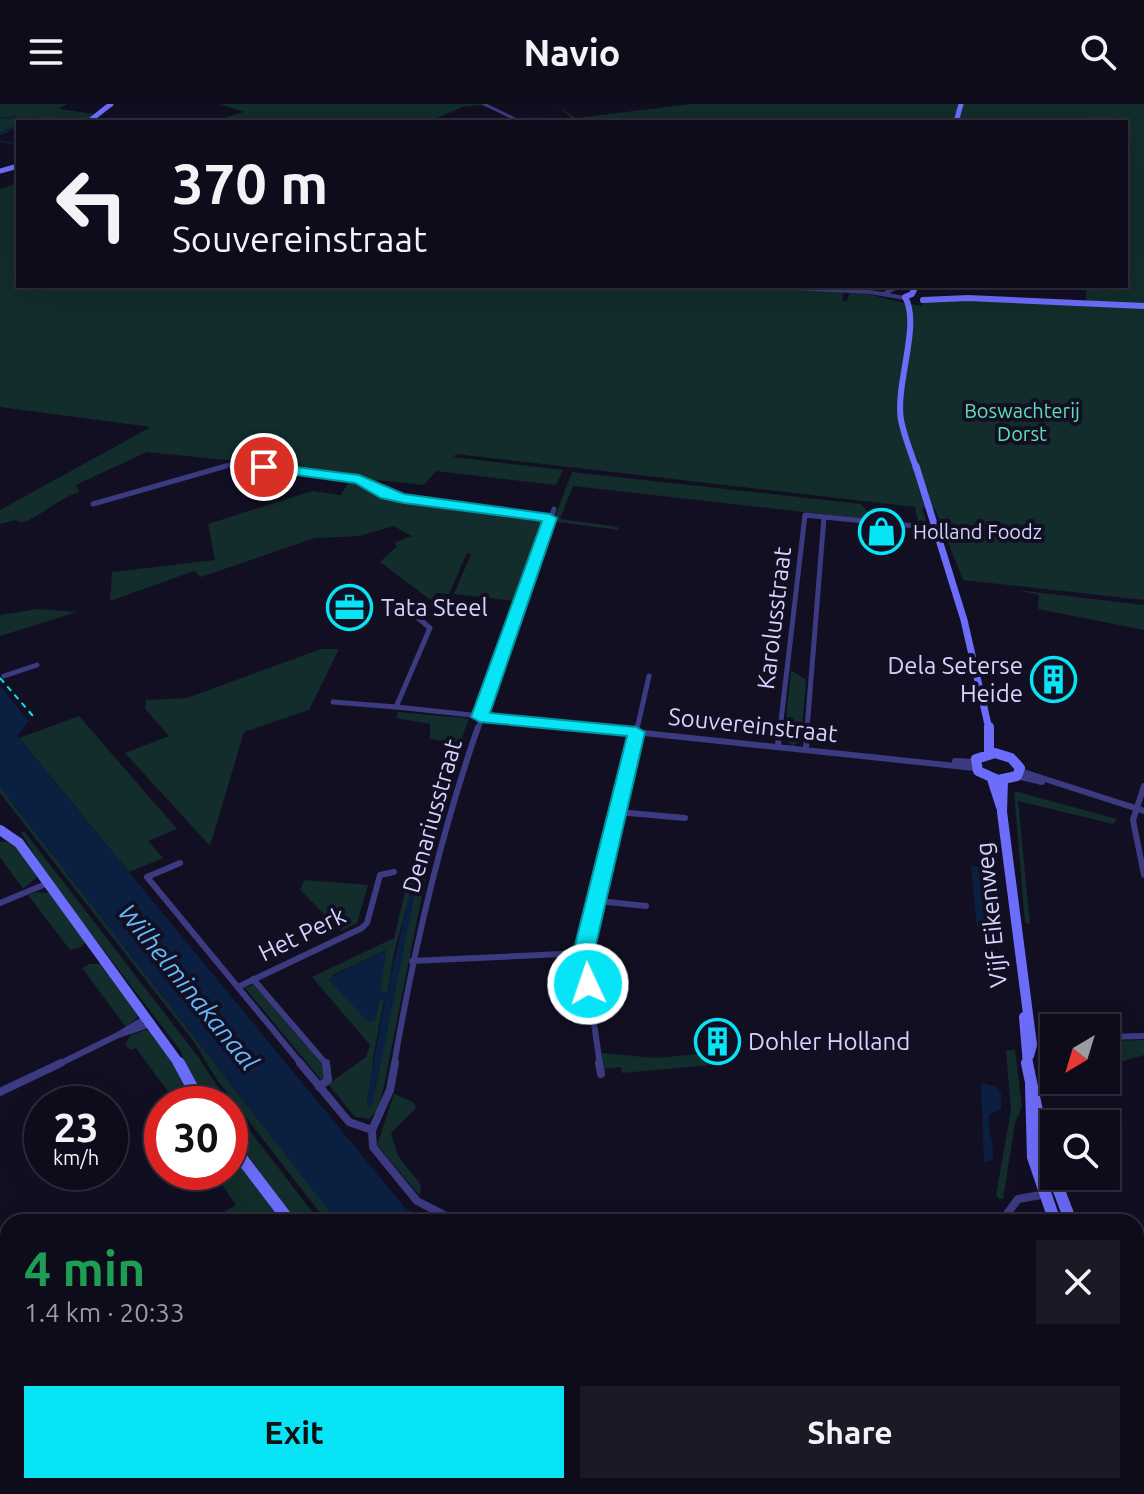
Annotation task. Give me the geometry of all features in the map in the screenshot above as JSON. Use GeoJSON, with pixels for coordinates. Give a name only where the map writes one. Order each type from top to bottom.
{"type":"FeatureCollection","features":[{"type":"Feature","properties":{"kind":"main road"},"geometry":{"type":"LineString","coordinates":[[91,120],[111,104]]}},
{"type":"Feature","properties":{"kind":"main road"},"geometry":{"type":"LineString","coordinates":[[916,288],[899,406],[904,437],[918,477],[920,497],[945,556],[964,620],[989,727],[1001,754]]}},
{"type":"Feature","properties":{"kind":"main road"},"geometry":{"type":"LineString","coordinates":[[915,298],[1144,306]]}},
{"type":"Feature","properties":{"kind":"main road"},"geometry":{"type":"LineString","coordinates":[[989,727],[989,754]]}},
{"type":"Feature","properties":{"kind":"main road"},"geometry":{"type":"LineString","coordinates":[[989,754],[1001,754],[1016,761],[1018,774],[998,780],[975,765],[989,754]]}},
{"type":"Feature","properties":{"kind":"main road","name":"Vijf Eikenweg"},"geometry":{"type":"LineString","coordinates":[[998,780],[1025,1012],[1024,1046],[1029,1056],[1033,1157],[1052,1214]]}},
{"type":"Feature","properties":{"kind":"main road"},"geometry":{"type":"LineString","coordinates":[[0,830],[19,843],[152,1019],[183,1064],[193,1086]]}},
{"type":"Feature","properties":{"kind":"main road","name":"Vijf Eikenweg"},"geometry":{"type":"LineString","coordinates":[[1031,1081],[1047,1159],[1068,1214]]}},
{"type":"Feature","properties":{"kind":"main road"},"geometry":{"type":"LineString","coordinates":[[248,1167],[284,1214]]}},
{"type":"Feature","properties":{"kind":"street"},"geometry":{"type":"LineString","coordinates":[[484,104],[517,120]]}},
{"type":"Feature","properties":{"kind":"street"},"geometry":{"type":"LineString","coordinates":[[791,288],[915,298]]}},
{"type":"Feature","properties":{"kind":"street"},"geometry":{"type":"LineString","coordinates":[[886,294],[896,288]]}},
{"type":"Feature","properties":{"kind":"street"},"geometry":{"type":"LineString","coordinates":[[93,504],[235,463],[359,479],[386,495],[550,518]]}},
{"type":"Feature","properties":{"kind":"street","name":"Denariusstraat"},"geometry":{"type":"LineString","coordinates":[[372,1130],[385,1108],[390,1090],[412,961],[445,823],[554,509]]}},
{"type":"Feature","properties":{"kind":"street","name":"Karolusstraat"},"geometry":{"type":"LineString","coordinates":[[778,745],[805,515],[824,517],[806,748]]}},
{"type":"Feature","properties":{"kind":"street"},"geometry":{"type":"LineString","coordinates":[[824,517],[932,528]]}},
{"type":"Feature","properties":{"kind":"street"},"geometry":{"type":"LineString","coordinates":[[396,707],[430,628],[417,617]]}},
{"type":"Feature","properties":{"kind":"street"},"geometry":{"type":"LineString","coordinates":[[4,676],[37,665]]}},
{"type":"Feature","properties":{"kind":"street"},"geometry":{"type":"LineString","coordinates":[[601,1074],[584,953],[649,676]]}},
{"type":"Feature","properties":{"kind":"street","name":"Souvereinstraat"},"geometry":{"type":"LineString","coordinates":[[333,702],[975,765]]}},
{"type":"Feature","properties":{"kind":"street"},"geometry":{"type":"LineString","coordinates":[[1018,774],[1144,811]]}},
{"type":"Feature","properties":{"kind":"street"},"geometry":{"type":"LineString","coordinates":[[1144,786],[1133,820],[1144,875]]}},
{"type":"Feature","properties":{"kind":"street"},"geometry":{"type":"LineString","coordinates":[[618,812],[685,818]]}},
{"type":"Feature","properties":{"kind":"street"},"geometry":{"type":"LineString","coordinates":[[180,863],[147,877],[349,1122],[372,1130],[373,1147],[417,1201],[442,1214]]}},
{"type":"Feature","properties":{"kind":"street","name":"Het Perk"},"geometry":{"type":"LineString","coordinates":[[238,987],[362,928],[367,923],[380,875],[394,872]]}},
{"type":"Feature","properties":{"kind":"street"},"geometry":{"type":"LineString","coordinates":[[0,903],[48,883]]}},
{"type":"Feature","properties":{"kind":"street"},"geometry":{"type":"LineString","coordinates":[[598,901],[646,906]]}},
{"type":"Feature","properties":{"kind":"street"},"geometry":{"type":"LineString","coordinates":[[412,961],[584,953]]}},
{"type":"Feature","properties":{"kind":"street"},"geometry":{"type":"LineString","coordinates":[[253,979],[327,1064],[328,1080],[319,1087]]}},
{"type":"Feature","properties":{"kind":"street"},"geometry":{"type":"LineString","coordinates":[[0,1092],[152,1019]]}},
{"type":"Feature","properties":{"kind":"street"},"geometry":{"type":"LineString","coordinates":[[1120,1037],[1144,1036]]}},
{"type":"Feature","properties":{"kind":"street"},"geometry":{"type":"LineString","coordinates":[[1004,1214],[1009,1203],[1019,1197],[1059,1193]]}},
{"type":"Feature","properties":{"kind":"green space"},"geometry":{"type":"Polygon","coordinates":[[[0,104],[67,104],[59,109],[94,114],[86,120],[29,117],[35,119],[16,120],[16,129],[0,135],[0,104]]]}},
{"type":"Feature","properties":{"kind":"green space"},"geometry":{"type":"Polygon","coordinates":[[[220,104],[482,104],[496,111],[480,105],[463,107],[432,120],[218,120],[244,112],[220,104]]]}},
{"type":"Feature","properties":{"kind":"green space","name":"Boswachterij Dorst"},"geometry":{"type":"Polygon","coordinates":[[[692,104],[1144,104],[1144,600],[963,580],[935,509],[922,508],[926,521],[920,525],[922,520],[918,521],[915,507],[456,454],[454,457],[563,470],[556,485],[436,471],[424,485],[377,480],[377,496],[544,522],[515,601],[454,594],[471,554],[467,553],[449,594],[436,593],[432,601],[380,562],[397,546],[394,543],[412,536],[393,526],[360,536],[315,538],[201,577],[194,571],[110,601],[112,572],[215,560],[208,524],[312,491],[341,495],[354,473],[147,452],[76,485],[79,492],[30,520],[0,524],[0,510],[151,427],[0,407],[0,189],[16,184],[16,288],[773,288],[844,292],[842,301],[847,301],[850,292],[860,293],[922,306],[924,302],[948,300],[1086,301],[1086,288],[1128,288],[1128,120],[555,120],[572,118],[558,107],[576,118],[692,104]]]}},
{"type":"Feature","properties":{"kind":"green space"},"geometry":{"type":"Polygon","coordinates":[[[572,472],[861,504],[874,520],[573,486],[560,519],[618,527],[618,530],[558,522],[554,519],[572,472]]]}},
{"type":"Feature","properties":{"kind":"green space"},"geometry":{"type":"Polygon","coordinates":[[[1017,590],[1144,605],[1144,630],[1038,609],[1039,595],[1017,590]]]}},
{"type":"Feature","properties":{"kind":"green space"},"geometry":{"type":"Polygon","coordinates":[[[37,609],[77,612],[0,636],[0,615],[37,609]]]}},
{"type":"Feature","properties":{"kind":"green space"},"geometry":{"type":"Polygon","coordinates":[[[321,649],[339,649],[309,710],[244,732],[210,846],[125,753],[169,736],[145,709],[146,700],[187,698],[321,649]]]}},
{"type":"Feature","properties":{"kind":"green space"},"geometry":{"type":"Polygon","coordinates":[[[791,670],[806,680],[801,741],[793,746],[784,739],[791,670]]]}},
{"type":"Feature","properties":{"kind":"green space"},"geometry":{"type":"Polygon","coordinates":[[[398,712],[469,719],[460,743],[430,739],[430,724],[396,718],[398,712]]]}},
{"type":"Feature","properties":{"kind":"green space"},"geometry":{"type":"Polygon","coordinates":[[[79,716],[177,829],[148,841],[163,858],[129,872],[19,738],[79,716]]]}},
{"type":"Feature","properties":{"kind":"green space"},"geometry":{"type":"Polygon","coordinates":[[[0,787],[232,1086],[222,1086],[194,1042],[0,793],[0,787]]]}},
{"type":"Feature","properties":{"kind":"green space"},"geometry":{"type":"Polygon","coordinates":[[[1014,791],[1117,819],[1113,824],[1018,801],[1030,924],[1025,923],[1014,791]]]}},
{"type":"Feature","properties":{"kind":"green space"},"geometry":{"type":"Polygon","coordinates":[[[24,831],[217,1086],[196,1086],[180,1050],[45,873],[21,832],[24,831]]]}},
{"type":"Feature","properties":{"kind":"green space"},"geometry":{"type":"Polygon","coordinates":[[[419,834],[434,835],[378,1110],[369,1119],[355,1117],[328,1084],[366,1057],[370,1045],[312,977],[394,938],[419,834]],[[426,837],[395,949],[387,993],[380,991],[386,950],[331,976],[384,1000],[373,1059],[369,1107],[372,1105],[426,837]]]}},
{"type":"Feature","properties":{"kind":"green space"},"geometry":{"type":"Polygon","coordinates":[[[0,842],[14,842],[37,877],[23,889],[0,857],[0,842]]]}},
{"type":"Feature","properties":{"kind":"green space"},"geometry":{"type":"Polygon","coordinates":[[[304,880],[368,885],[357,923],[341,931],[300,890],[304,880]]]}},
{"type":"Feature","properties":{"kind":"green space"},"geometry":{"type":"Polygon","coordinates":[[[49,893],[86,941],[81,947],[70,950],[28,895],[49,893]]]}},
{"type":"Feature","properties":{"kind":"green space"},"geometry":{"type":"Polygon","coordinates":[[[102,964],[138,1011],[137,1018],[126,1027],[82,968],[102,964]]]}},
{"type":"Feature","properties":{"kind":"green space"},"geometry":{"type":"Polygon","coordinates":[[[254,984],[325,1068],[327,1079],[323,1082],[245,988],[254,984]]]}},
{"type":"Feature","properties":{"kind":"green space"},"geometry":{"type":"Polygon","coordinates":[[[145,1030],[156,1032],[187,1086],[164,1086],[136,1048],[130,1050],[125,1044],[131,1035],[145,1030]]]}},
{"type":"Feature","properties":{"kind":"green space"},"geometry":{"type":"Polygon","coordinates":[[[1144,1040],[1144,1055],[1120,1062],[1120,1041],[1144,1040]]]}},
{"type":"Feature","properties":{"kind":"green space"},"geometry":{"type":"Polygon","coordinates":[[[1015,1049],[1022,1107],[1015,1123],[1003,1199],[999,1199],[996,1195],[1011,1110],[1006,1051],[1015,1049]]]}},
{"type":"Feature","properties":{"kind":"green space"},"geometry":{"type":"Polygon","coordinates":[[[601,1053],[656,1058],[709,1053],[712,1065],[622,1073],[621,1067],[602,1069],[601,1053]]]}},
{"type":"Feature","properties":{"kind":"green space"},"geometry":{"type":"Polygon","coordinates":[[[394,1094],[413,1102],[416,1108],[391,1133],[398,1156],[421,1185],[420,1196],[377,1145],[394,1094]]]}},
{"type":"Feature","properties":{"kind":"green space"},"geometry":{"type":"Polygon","coordinates":[[[248,1106],[332,1214],[321,1214],[248,1120],[248,1106]]]}},
{"type":"Feature","properties":{"kind":"green space"},"geometry":{"type":"Polygon","coordinates":[[[248,1128],[314,1214],[290,1214],[248,1156],[248,1128]]]}},
{"type":"Feature","properties":{"kind":"green space"},"geometry":{"type":"Polygon","coordinates":[[[248,1174],[277,1214],[220,1214],[236,1205],[226,1190],[248,1190],[248,1174]]]}},
{"type":"Feature","properties":{"kind":"water","name":"Wilhelminakanaal"},"geometry":{"type":"Polygon","coordinates":[[[0,686],[29,721],[17,736],[406,1209],[416,1214],[332,1214],[248,1106],[248,1086],[232,1086],[0,787],[0,686]]]}},
{"type":"Feature","properties":{"kind":"water"},"geometry":{"type":"Polygon","coordinates":[[[426,837],[372,1106],[369,1107],[366,1104],[385,1000],[380,1000],[375,1021],[369,1023],[328,979],[386,950],[380,992],[387,993],[419,853],[426,837]]]}},
{"type":"Feature","properties":{"kind":"water"},"geometry":{"type":"Polygon","coordinates":[[[971,866],[986,867],[991,928],[977,927],[971,866]]]}},
{"type":"Feature","properties":{"kind":"water"},"geometry":{"type":"Polygon","coordinates":[[[981,1083],[994,1086],[1001,1093],[1001,1109],[989,1115],[993,1157],[988,1162],[984,1161],[981,1083]]]}},
{"type":"Feature","properties":{"kind":"waterway"},"geometry":{"type":"LineString","coordinates":[[0,118],[17,117],[21,120]]}},
{"type":"Feature","properties":{"kind":"waterway"},"geometry":{"type":"LineString","coordinates":[[0,133],[16,127]]}},
{"type":"Feature","properties":{"kind":"waterway"},"geometry":{"type":"LineString","coordinates":[[0,141],[16,144]]}},
{"type":"Feature","properties":{"kind":"railway"},"geometry":{"type":"LineString","coordinates":[[0,678],[33,716]]}},
{"type":"Feature","properties":{"kind":"place","name":"Holland Foodz"},"geometry":{"type":"Point","coordinates":[882,531]}},
{"type":"Feature","properties":{"kind":"place","name":"Tata Steel"},"geometry":{"type":"Point","coordinates":[350,607]}},
{"type":"Feature","properties":{"kind":"place","name":"Dela Seterse Heide"},"geometry":{"type":"Point","coordinates":[1054,679]}},
{"type":"Feature","properties":{"kind":"place","name":"Dohler Holland"},"geometry":{"type":"Point","coordinates":[717,1041]}},
{"type":"Feature","properties":{"kind":"route"},"geometry":{"type":"LineString","coordinates":[[264,467],[359,479],[386,495],[550,518],[551,523],[480,717],[636,732],[584,953],[588,984]]}}]}
